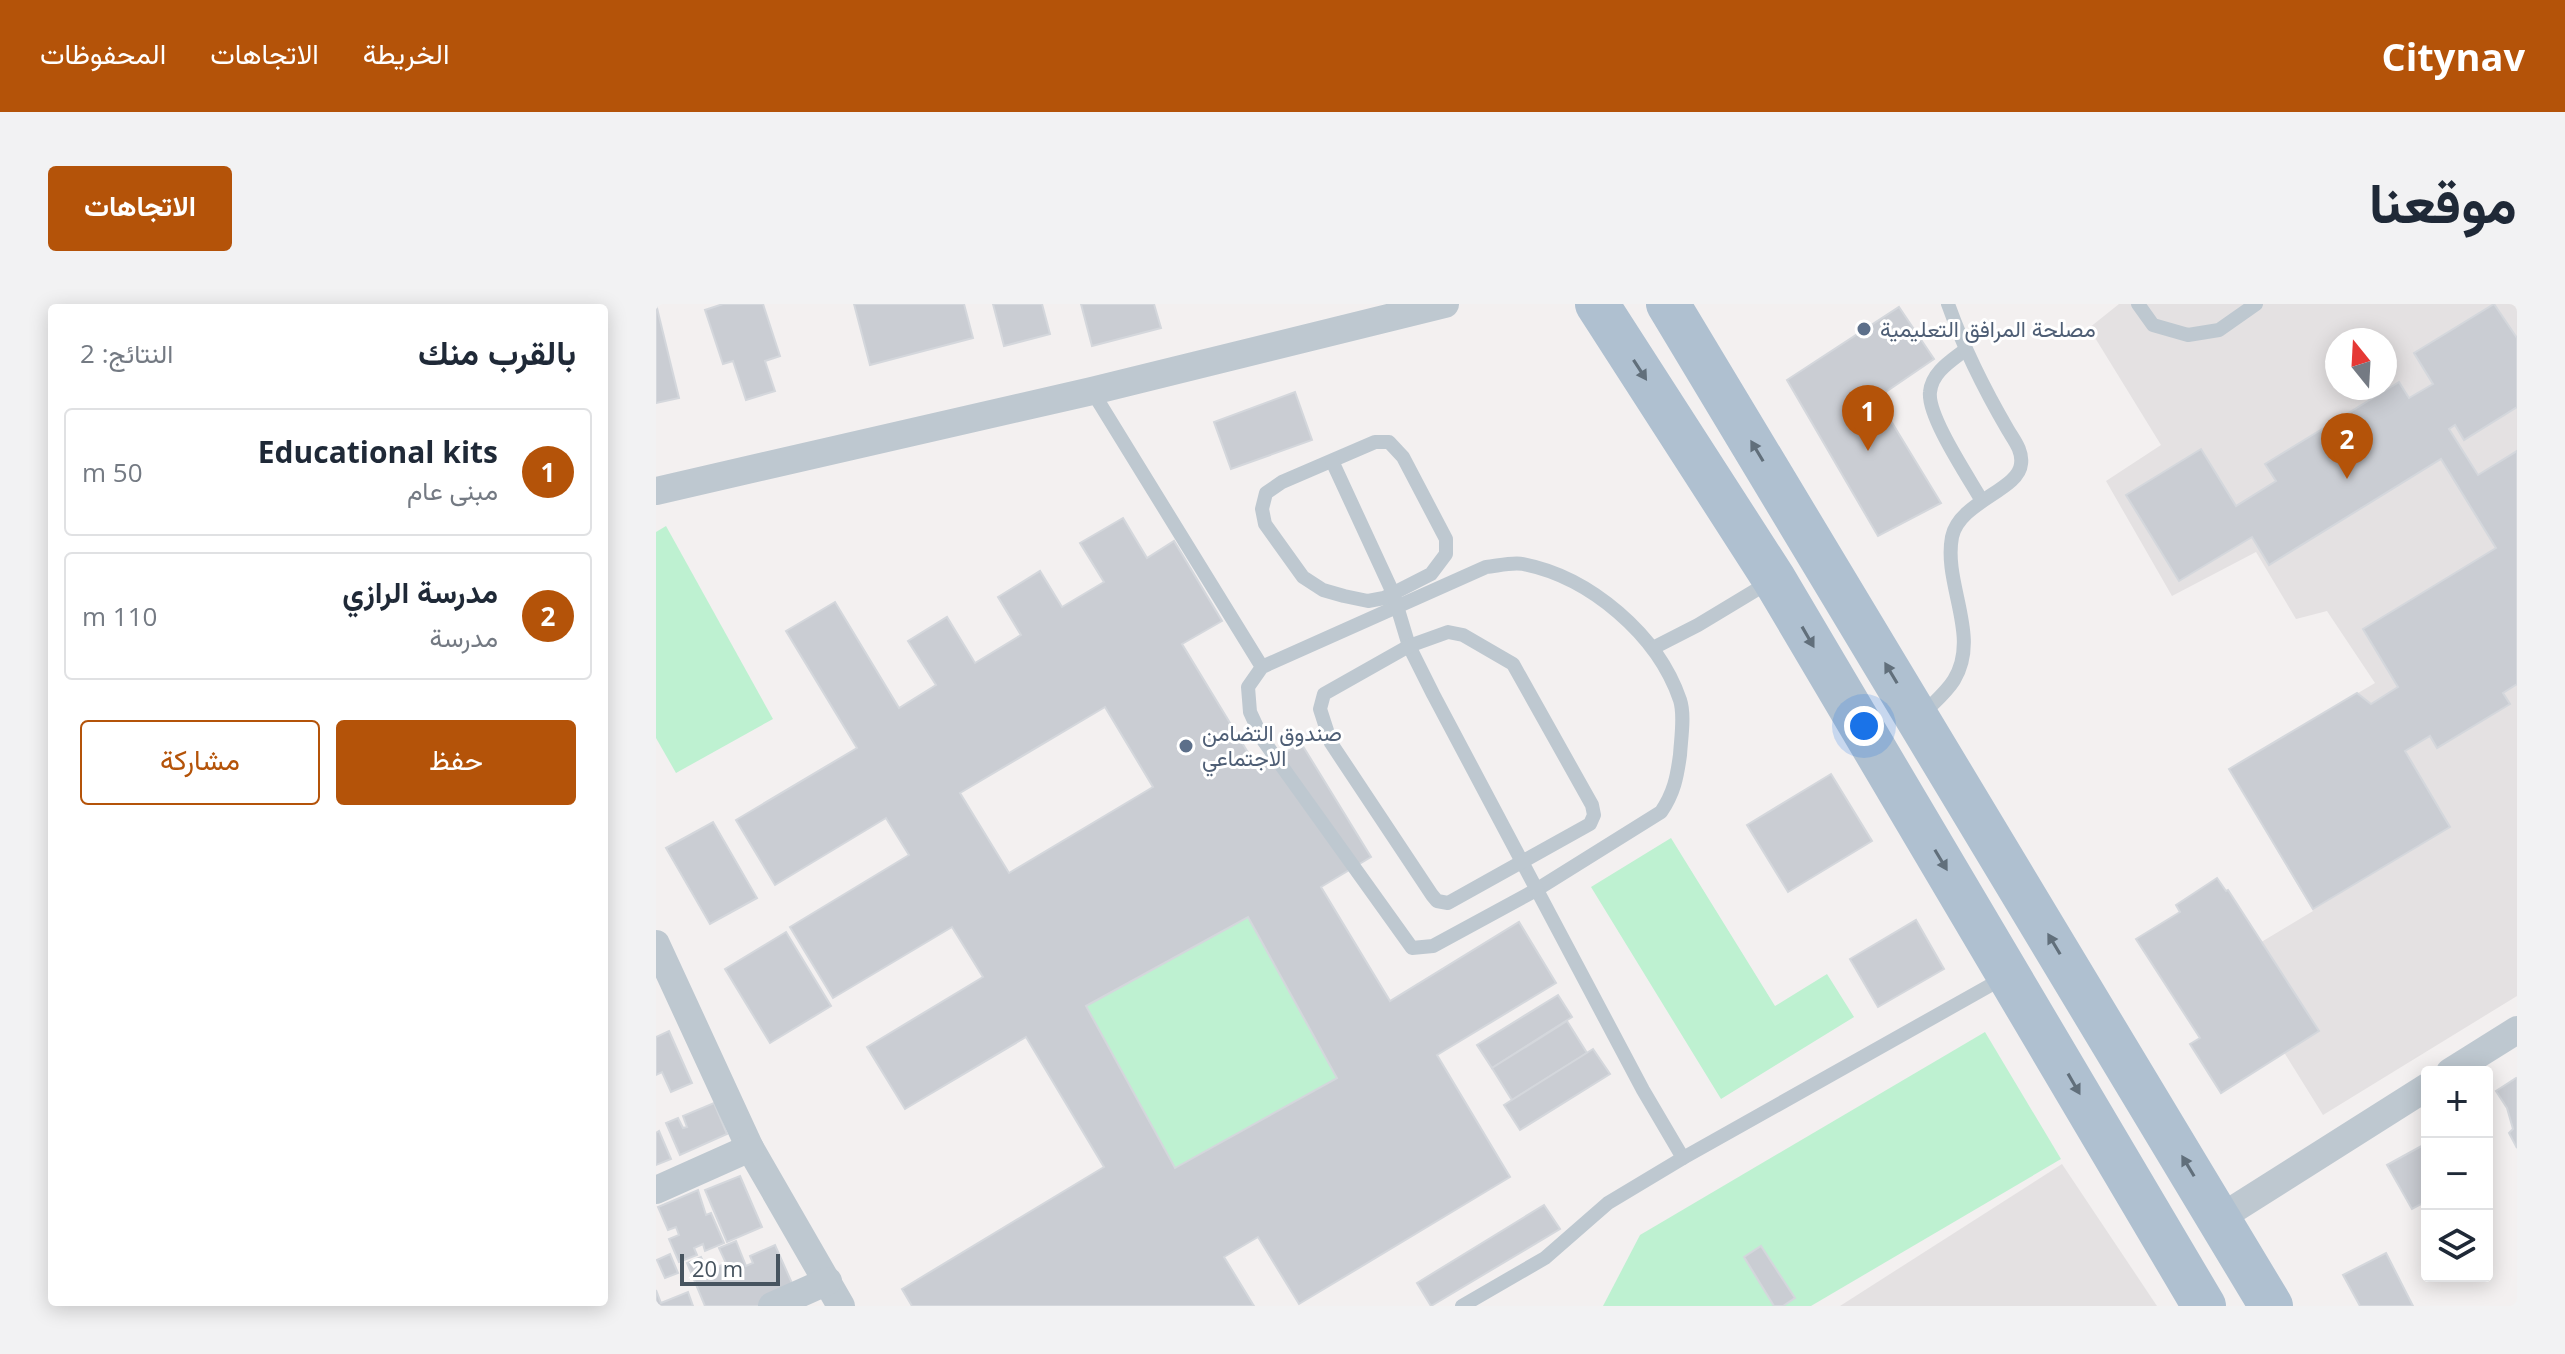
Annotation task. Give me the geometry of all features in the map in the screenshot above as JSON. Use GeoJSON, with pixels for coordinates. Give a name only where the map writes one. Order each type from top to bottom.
{"type":"FeatureCollection","features":[{"type":"Feature","properties":{"kind":"main road"},"geometry":{"type":"LineString","coordinates":[[1597,304],[1774,579],[2204,1306]]}},
{"type":"Feature","properties":{"kind":"main road"},"geometry":{"type":"LineString","coordinates":[[1678,309],[1918,719],[2271,1306]]}},
{"type":"Feature","properties":{"kind":"street"},"geometry":{"type":"LineString","coordinates":[[656,491],[1092,391],[1445,304]]}},
{"type":"Feature","properties":{"kind":"street"},"geometry":{"type":"LineString","coordinates":[[656,944],[668,1002],[841,1306]]}},
{"type":"Feature","properties":{"kind":"street"},"geometry":{"type":"LineString","coordinates":[[2460,1066],[2517,1030]]}},
{"type":"Feature","properties":{"kind":"street"},"geometry":{"type":"LineString","coordinates":[[2220,1218],[2421,1091]]}},
{"type":"Feature","properties":{"kind":"street"},"geometry":{"type":"LineString","coordinates":[[656,1190],[750,1148]]}},
{"type":"Feature","properties":{"kind":"street"},"geometry":{"type":"LineString","coordinates":[[772,1306],[828,1281]]}},
{"type":"Feature","properties":{"kind":"lane"},"geometry":{"type":"LineString","coordinates":[[1918,719],[1955,680],[1965,645],[1952,563],[1952,536],[1961,517],[2016,475],[2022,465],[2020,450],[1965,350],[1948,304]]}},
{"type":"Feature","properties":{"kind":"lane"},"geometry":{"type":"LineString","coordinates":[[2138,304],[2153,325],[2188,335],[2219,330],[2256,304]]}},
{"type":"Feature","properties":{"kind":"lane"},"geometry":{"type":"LineString","coordinates":[[1965,350],[1938,371],[1930,392],[1933,410],[1982,501]]}},
{"type":"Feature","properties":{"kind":"lane"},"geometry":{"type":"LineString","coordinates":[[1092,391],[1262,667]]}},
{"type":"Feature","properties":{"kind":"lane"},"geometry":{"type":"LineString","coordinates":[[1375,442],[1389,442],[1403,457],[1446,539],[1446,554],[1431,574],[1396,600],[1368,601],[1323,590],[1303,577],[1265,524],[1262,509],[1266,493],[1282,482],[1375,442]]}},
{"type":"Feature","properties":{"kind":"lane"},"geometry":{"type":"LineString","coordinates":[[1332,461],[1396,600],[1409,646],[1643,1090],[1683,1158]]}},
{"type":"Feature","properties":{"kind":"lane"},"geometry":{"type":"LineString","coordinates":[[1520,563],[1556,575],[1602,598],[1653,648],[1681,702],[1681,737],[1674,795],[1661,812],[1536,890],[1433,946],[1412,948],[1403,941],[1263,740],[1250,712],[1248,687],[1262,667],[1396,600],[1486,567],[1520,563]]}},
{"type":"Feature","properties":{"kind":"lane"},"geometry":{"type":"LineString","coordinates":[[1653,648],[1774,579]]}},
{"type":"Feature","properties":{"kind":"lane"},"geometry":{"type":"LineString","coordinates":[[1448,632],[1463,635],[1506,658],[1592,805],[1594,815],[1590,824],[1522,863],[1448,903],[1437,901],[1331,743],[1320,709],[1324,694],[1409,646],[1448,632]]}},
{"type":"Feature","properties":{"kind":"lane"},"geometry":{"type":"LineString","coordinates":[[1462,1306],[1545,1258],[1608,1203],[2010,974]]}},
{"type":"Feature","properties":{"kind":"shaded area"},"geometry":{"type":"Polygon","coordinates":[[[2119,304],[2517,304],[2517,996],[2323,1115],[2228,962],[2313,911],[2229,769],[2375,683],[2327,611],[2296,619],[2256,552],[2172,596],[2106,481],[2161,445],[2089,328],[2119,304]]]}},
{"type":"Feature","properties":{"kind":"shaded area"},"geometry":{"type":"Polygon","coordinates":[[[2062,1164],[2157,1306],[1840,1306],[2062,1164]]]}},
{"type":"Feature","properties":{"kind":"green space"},"geometry":{"type":"Polygon","coordinates":[[[666,526],[773,719],[676,773],[656,738],[656,532],[666,526]]]}},
{"type":"Feature","properties":{"kind":"green space"},"geometry":{"type":"Polygon","coordinates":[[[1671,838],[1775,1006],[1827,974],[1854,1017],[1721,1099],[1591,887],[1671,838]]]}},
{"type":"Feature","properties":{"kind":"green space"},"geometry":{"type":"Polygon","coordinates":[[[1248,917],[1337,1078],[1175,1168],[1086,1006],[1248,917]]]}},
{"type":"Feature","properties":{"kind":"green space"},"geometry":{"type":"Polygon","coordinates":[[[1985,1032],[2061,1159],[1811,1306],[1603,1306],[1640,1235],[1985,1032]]]}},
{"type":"Feature","properties":{"kind":"building"},"geometry":{"type":"Polygon","coordinates":[[[656,304],[679,398],[656,403],[656,304]]]}},
{"type":"Feature","properties":{"kind":"building"},"geometry":{"type":"Polygon","coordinates":[[[723,304],[763,304],[780,356],[765,361],[775,391],[746,400],[733,361],[723,364],[705,310],[723,304]]]}},
{"type":"Feature","properties":{"kind":"building"},"geometry":{"type":"Polygon","coordinates":[[[854,304],[964,304],[973,338],[870,365],[854,304]]]}},
{"type":"Feature","properties":{"kind":"building"},"geometry":{"type":"Polygon","coordinates":[[[993,304],[1042,304],[1050,334],[1004,346],[993,304]]]}},
{"type":"Feature","properties":{"kind":"building"},"geometry":{"type":"Polygon","coordinates":[[[1081,304],[1154,304],[1161,328],[1092,346],[1081,304]]]}},
{"type":"Feature","properties":{"kind":"building"},"geometry":{"type":"Polygon","coordinates":[[[2494,304],[2517,338],[2517,407],[2464,440],[2455,425],[2449,429],[2478,475],[2517,451],[2517,684],[2503,693],[2510,704],[2437,748],[2430,736],[2405,751],[2450,827],[2313,909],[2229,769],[2357,693],[2371,704],[2398,687],[2363,629],[2496,548],[2441,459],[2269,565],[2252,537],[2179,581],[2126,495],[2201,449],[2236,506],[2276,481],[2265,464],[2370,400],[2397,400],[2399,382],[2409,398],[2433,384],[2414,353],[2494,304]]]}},
{"type":"Feature","properties":{"kind":"building"},"geometry":{"type":"Polygon","coordinates":[[[1899,307],[1934,359],[1877,398],[1941,503],[1878,536],[1787,380],[1899,307]]]}},
{"type":"Feature","properties":{"kind":"building"},"geometry":{"type":"Polygon","coordinates":[[[1295,392],[1312,440],[1231,469],[1214,422],[1295,392]]]}},
{"type":"Feature","properties":{"kind":"building"},"geometry":{"type":"Polygon","coordinates":[[[1123,518],[1147,558],[1174,541],[1222,621],[1182,644],[1258,769],[1301,743],[1371,857],[1321,887],[1390,1001],[1519,922],[1556,983],[1437,1055],[1510,1177],[1299,1304],[1258,1237],[1224,1257],[1254,1306],[912,1306],[902,1289],[1104,1167],[1026,1037],[905,1109],[867,1047],[983,977],[952,927],[833,998],[790,927],[909,855],[886,818],[775,885],[736,820],[857,748],[786,631],[835,602],[899,708],[936,685],[908,641],[947,617],[975,663],[1021,635],[998,597],[1040,571],[1062,607],[1104,582],[1080,543],[1123,518]],[[1105,707],[960,793],[1009,873],[1153,787],[1105,707]],[[1248,917],[1086,1006],[1175,1168],[1337,1078],[1248,917]]]}},
{"type":"Feature","properties":{"kind":"building"},"geometry":{"type":"Polygon","coordinates":[[[1831,774],[1872,841],[1788,892],[1747,825],[1831,774]]]}},
{"type":"Feature","properties":{"kind":"building"},"geometry":{"type":"Polygon","coordinates":[[[713,822],[757,898],[710,924],[666,848],[713,822]]]}},
{"type":"Feature","properties":{"kind":"building"},"geometry":{"type":"Polygon","coordinates":[[[2217,878],[2228,890],[2319,1031],[2221,1093],[2190,1044],[2200,1038],[2136,939],[2180,912],[2176,905],[2217,878]]]}},
{"type":"Feature","properties":{"kind":"building"},"geometry":{"type":"Polygon","coordinates":[[[1916,920],[1944,969],[1878,1007],[1850,959],[1916,920]]]}},
{"type":"Feature","properties":{"kind":"building"},"geometry":{"type":"Polygon","coordinates":[[[786,932],[831,1006],[770,1043],[725,969],[786,932]]]}},
{"type":"Feature","properties":{"kind":"building"},"geometry":{"type":"Polygon","coordinates":[[[1558,995],[1572,1017],[1492,1068],[1477,1045],[1558,995]]]}},
{"type":"Feature","properties":{"kind":"building"},"geometry":{"type":"Polygon","coordinates":[[[1567,1021],[1587,1053],[1512,1100],[1492,1068],[1567,1021]]]}},
{"type":"Feature","properties":{"kind":"building"},"geometry":{"type":"Polygon","coordinates":[[[669,1031],[692,1083],[671,1092],[662,1072],[656,1075],[656,1037],[669,1031]]]}},
{"type":"Feature","properties":{"kind":"building"},"geometry":{"type":"Polygon","coordinates":[[[1593,1049],[1610,1074],[1520,1130],[1504,1105],[1593,1049]]]}},
{"type":"Feature","properties":{"kind":"building"},"geometry":{"type":"Polygon","coordinates":[[[2516,1078],[2517,1148],[2509,1133],[2513,1129],[2507,1108],[2496,1091],[2516,1078]]]}},
{"type":"Feature","properties":{"kind":"building"},"geometry":{"type":"Polygon","coordinates":[[[714,1103],[727,1134],[680,1155],[666,1123],[678,1118],[683,1128],[687,1127],[683,1116],[714,1103]]]}},
{"type":"Feature","properties":{"kind":"building"},"geometry":{"type":"Polygon","coordinates":[[[659,1131],[671,1159],[656,1165],[656,1133],[659,1131]]]}},
{"type":"Feature","properties":{"kind":"building"},"geometry":{"type":"Polygon","coordinates":[[[2421,1146],[2421,1204],[2412,1209],[2387,1165],[2421,1146]]]}},
{"type":"Feature","properties":{"kind":"building"},"geometry":{"type":"Polygon","coordinates":[[[740,1176],[762,1227],[727,1242],[705,1190],[740,1176]]]}},
{"type":"Feature","properties":{"kind":"building"},"geometry":{"type":"Polygon","coordinates":[[[698,1190],[706,1215],[711,1213],[724,1243],[705,1251],[703,1244],[694,1248],[697,1255],[679,1262],[669,1239],[679,1235],[676,1227],[668,1230],[658,1207],[698,1190]]]}},
{"type":"Feature","properties":{"kind":"building"},"geometry":{"type":"Polygon","coordinates":[[[1544,1205],[1560,1229],[1431,1306],[1417,1283],[1544,1205]]]}},
{"type":"Feature","properties":{"kind":"building"},"geometry":{"type":"Polygon","coordinates":[[[736,1241],[746,1266],[753,1263],[750,1256],[775,1245],[795,1290],[759,1306],[705,1306],[687,1263],[701,1257],[708,1272],[726,1263],[719,1248],[736,1241]]]}},
{"type":"Feature","properties":{"kind":"building"},"geometry":{"type":"Polygon","coordinates":[[[1761,1246],[1795,1298],[1783,1306],[1774,1306],[1744,1257],[1761,1246]]]}},
{"type":"Feature","properties":{"kind":"building"},"geometry":{"type":"Polygon","coordinates":[[[2386,1253],[2413,1306],[2360,1306],[2343,1275],[2386,1253]]]}},
{"type":"Feature","properties":{"kind":"building"},"geometry":{"type":"Polygon","coordinates":[[[670,1254],[678,1273],[665,1278],[657,1260],[670,1254]]]}},
{"type":"Feature","properties":{"kind":"building"},"geometry":{"type":"Polygon","coordinates":[[[656,1290],[661,1303],[688,1292],[693,1306],[656,1306],[656,1290]]]}},
{"type":"Feature","properties":{"kind":"place","name":"مصلحة المرافق التعليمية"},"geometry":{"type":"Point","coordinates":[1864,329]}},
{"type":"Feature","properties":{"kind":"place","name":"Educational kits"},"geometry":{"type":"Point","coordinates":[1868,451]}},
{"type":"Feature","properties":{"kind":"place","name":"مدرسة الرازي"},"geometry":{"type":"Point","coordinates":[2347,479]}},
{"type":"Feature","properties":{"kind":"place","name":"صندوق التضامن الاجتماعي"},"geometry":{"type":"Point","coordinates":[1186,746]}}]}
